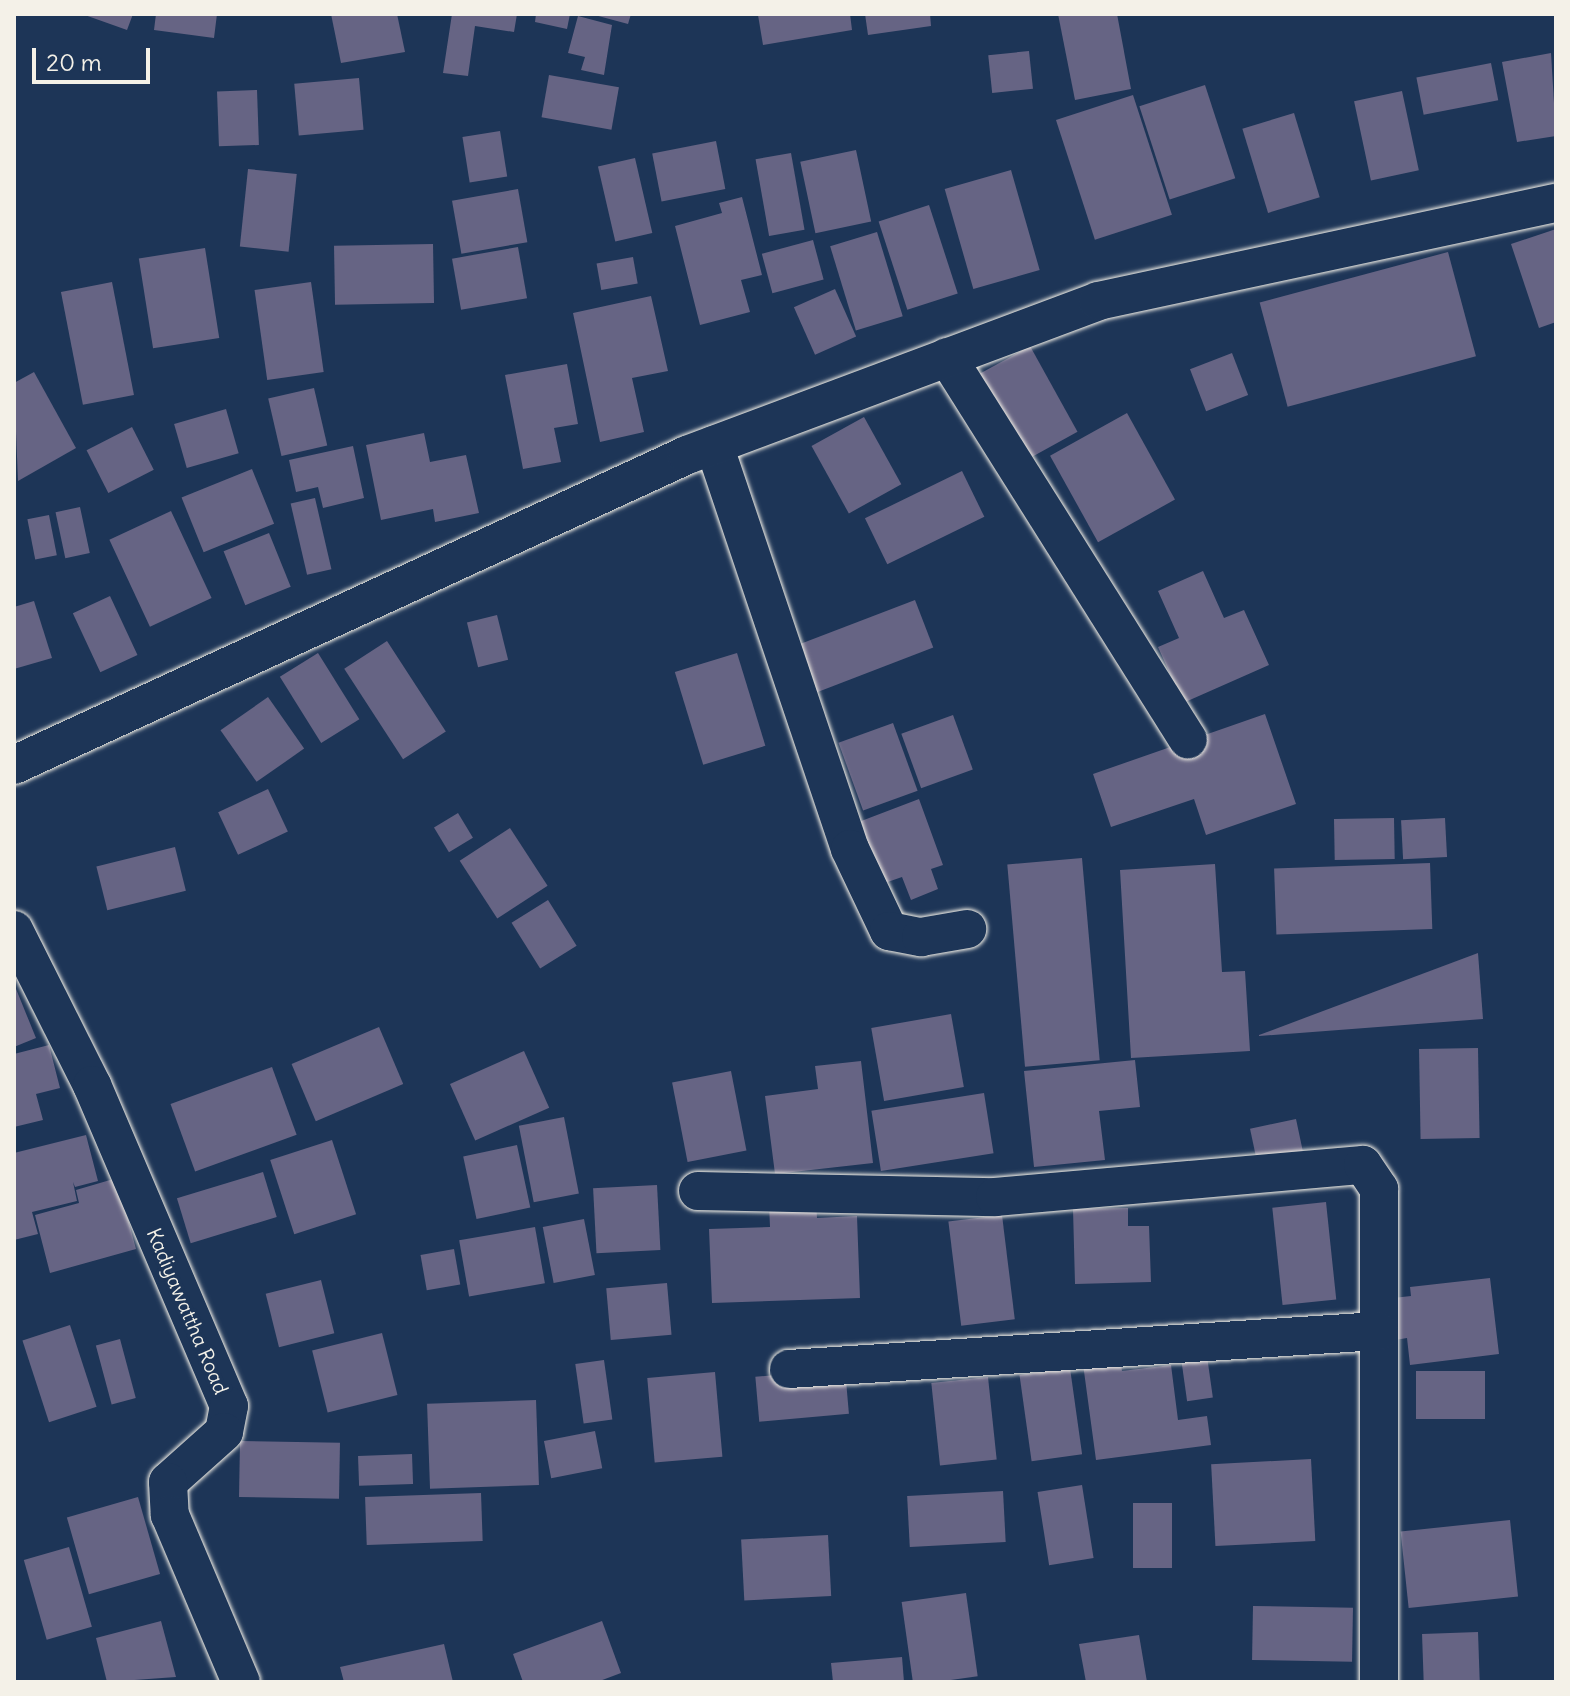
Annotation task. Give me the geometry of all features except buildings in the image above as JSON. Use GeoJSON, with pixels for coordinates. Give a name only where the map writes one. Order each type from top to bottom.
{"type":"FeatureCollection","features":[{"type":"Feature","properties":{"kind":"street"},"geometry":{"type":"LineString","coordinates":[[14,765],[714,445],[1098,301],[1556,203]]}},
{"type":"Feature","properties":{"kind":"street"},"geometry":{"type":"LineString","coordinates":[[947,357],[1188,739]]}},
{"type":"Feature","properties":{"kind":"street"},"geometry":{"type":"LineString","coordinates":[[714,445],[850,849],[889,931],[921,937],[967,929]]}},
{"type":"Feature","properties":{"kind":"street","name":"Kadiyawattha Road"},"geometry":{"type":"LineString","coordinates":[[14,930],[92,1085],[229,1406],[224,1432],[168,1482],[170,1515],[241,1682]]}},
{"type":"Feature","properties":{"kind":"street"},"geometry":{"type":"LineString","coordinates":[[698,1191],[995,1197],[1363,1165],[1379,1189],[1379,1682]]}},
{"type":"Feature","properties":{"kind":"street"},"geometry":{"type":"LineString","coordinates":[[789,1369],[1379,1331]]}}]}
